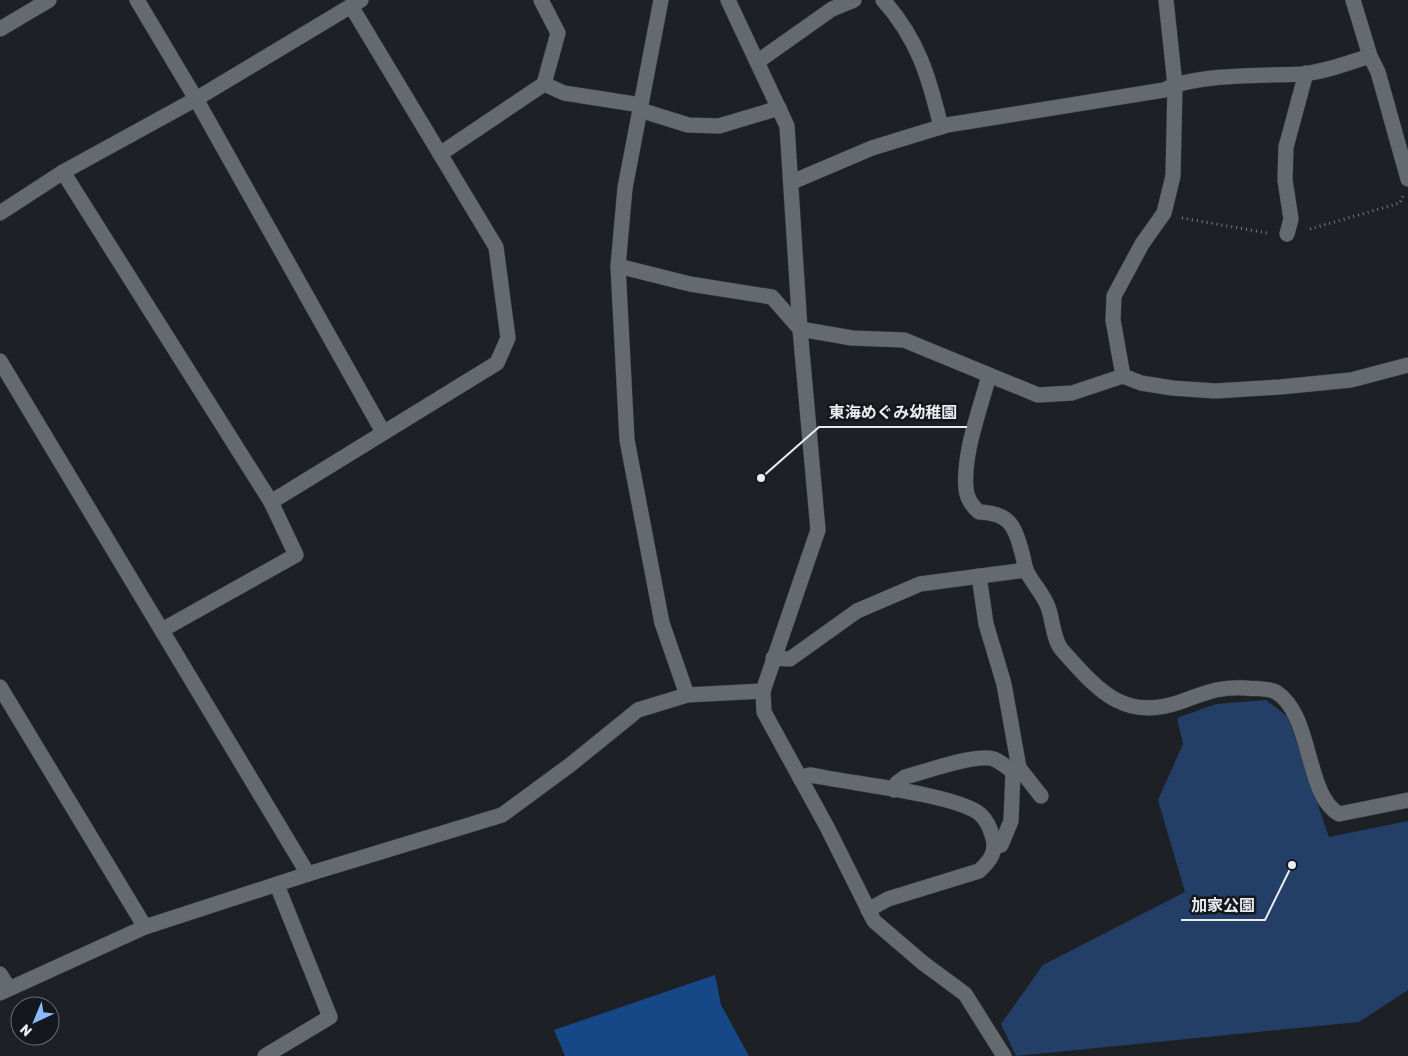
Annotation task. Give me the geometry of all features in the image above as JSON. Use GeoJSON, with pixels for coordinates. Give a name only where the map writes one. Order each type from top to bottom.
{"type":"FeatureCollection","features":[{"type":"Feature","properties":{"kind":"street"},"geometry":{"type":"LineString","coordinates":[[0,29],[49,0]]}},
{"type":"Feature","properties":{"kind":"street"},"geometry":{"type":"LineString","coordinates":[[137,0],[196,99],[383,432]]}},
{"type":"Feature","properties":{"kind":"street"},"geometry":{"type":"LineString","coordinates":[[440,154],[544,84],[558,34],[541,0]]}},
{"type":"Feature","properties":{"kind":"street"},"geometry":{"type":"LineString","coordinates":[[661,0],[625,188],[618,266],[627,440],[662,623],[687,695]]}},
{"type":"Feature","properties":{"kind":"street"},"geometry":{"type":"LineString","coordinates":[[728,0],[787,126],[800,329],[818,530],[763,691],[764,712],[874,921],[923,963],[965,994],[1004,1056]]}},
{"type":"Feature","properties":{"kind":"street"},"geometry":{"type":"LineString","coordinates":[[757,62],[832,9],[854,0]]}},
{"type":"Feature","properties":{"kind":"street"},"geometry":{"type":"LineString","coordinates":[[884,0],[895,14],[922,60],[941,127]]}},
{"type":"Feature","properties":{"kind":"street"},"geometry":{"type":"LineString","coordinates":[[1122,376],[1112,320],[1114,296],[1134,257],[1164,213],[1175,159],[1174,84],[1166,0]]}},
{"type":"Feature","properties":{"kind":"street"},"geometry":{"type":"LineString","coordinates":[[1353,0],[1370,56],[1378,72],[1408,179]]}},
{"type":"Feature","properties":{"kind":"street"},"geometry":{"type":"LineString","coordinates":[[0,213],[63,172],[196,99],[356,3],[440,154],[496,247],[508,338],[497,363],[271,502]]}},
{"type":"Feature","properties":{"kind":"street"},"geometry":{"type":"LineString","coordinates":[[792,182],[872,148],[941,127],[1164,90],[1174,84],[1240,76],[1318,72],[1370,56]]}},
{"type":"Feature","properties":{"kind":"street"},"geometry":{"type":"LineString","coordinates":[[1287,234],[1291,219],[1285,180],[1286,147],[1306,73]]}},
{"type":"Feature","properties":{"kind":"street"},"geometry":{"type":"LineString","coordinates":[[544,84],[564,93],[640,108],[688,125],[719,126],[778,108]]}},
{"type":"Feature","properties":{"kind":"street"},"geometry":{"type":"LineString","coordinates":[[63,172],[271,502],[296,555],[162,630]]}},
{"type":"Feature","properties":{"kind":"street"},"geometry":{"type":"LineString","coordinates":[[618,266],[690,284],[772,297],[800,329],[852,338],[904,340],[1038,395],[1072,393],[1122,376],[1141,383],[1172,388],[1216,391],[1351,380],[1408,365]]}},
{"type":"Feature","properties":{"kind":"street"},"geometry":{"type":"LineString","coordinates":[[0,361],[308,874]]}},
{"type":"Feature","properties":{"kind":"street"},"geometry":{"type":"LineString","coordinates":[[989,375],[968,454],[966,489],[969,500],[979,512],[995,512],[1006,517],[1016,536],[1026,570],[1048,606],[1059,647],[1093,685],[1116,702],[1146,708],[1178,703],[1210,690],[1235,687],[1275,691],[1293,708],[1317,778],[1330,809],[1339,814],[1408,800]]}},
{"type":"Feature","properties":{"kind":"street"},"geometry":{"type":"LineString","coordinates":[[773,658],[790,659],[857,611],[920,584],[1026,570]]}},
{"type":"Feature","properties":{"kind":"street"},"geometry":{"type":"LineString","coordinates":[[979,576],[986,624],[1004,684],[1016,770],[1011,821],[1001,845],[994,847]]}},
{"type":"Feature","properties":{"kind":"street"},"geometry":{"type":"LineString","coordinates":[[0,687],[145,927]]}},
{"type":"Feature","properties":{"kind":"street"},"geometry":{"type":"LineString","coordinates":[[0,974],[4,990],[145,927],[308,874],[502,815],[570,765],[638,710],[687,695],[763,691]]}},
{"type":"Feature","properties":{"kind":"street"},"geometry":{"type":"LineString","coordinates":[[894,790],[897,783],[905,778],[974,758],[992,758],[1016,770],[1041,796]]}},
{"type":"Feature","properties":{"kind":"street"},"geometry":{"type":"LineString","coordinates":[[800,778],[810,775],[944,799],[980,814],[987,823],[993,837],[994,847],[990,860],[979,871],[888,899],[868,910]]}},
{"type":"Feature","properties":{"kind":"street"},"geometry":{"type":"LineString","coordinates":[[265,1056],[330,1017],[277,885]]}},
{"type":"Feature","properties":{"kind":"shaded area"},"geometry":{"type":"Polygon","coordinates":[[[1266,700],[1288,717],[1329,837],[1408,821],[1408,990],[1359,1022],[1016,1056],[1001,1024],[1043,965],[1185,892],[1158,800],[1183,744],[1177,718],[1216,704],[1266,700]]]}},
{"type":"Feature","properties":{"kind":"shaded area"},"geometry":{"type":"Polygon","coordinates":[[[715,975],[721,1005],[749,1056],[565,1056],[554,1030],[715,975]]]}},
{"type":"Feature","properties":{"kind":"place","name":"東海めぐみ幼稚園"},"geometry":{"type":"Point","coordinates":[761,478]}},
{"type":"Feature","properties":{"kind":"place","name":"加家公園"},"geometry":{"type":"Point","coordinates":[1292,865]}}]}
